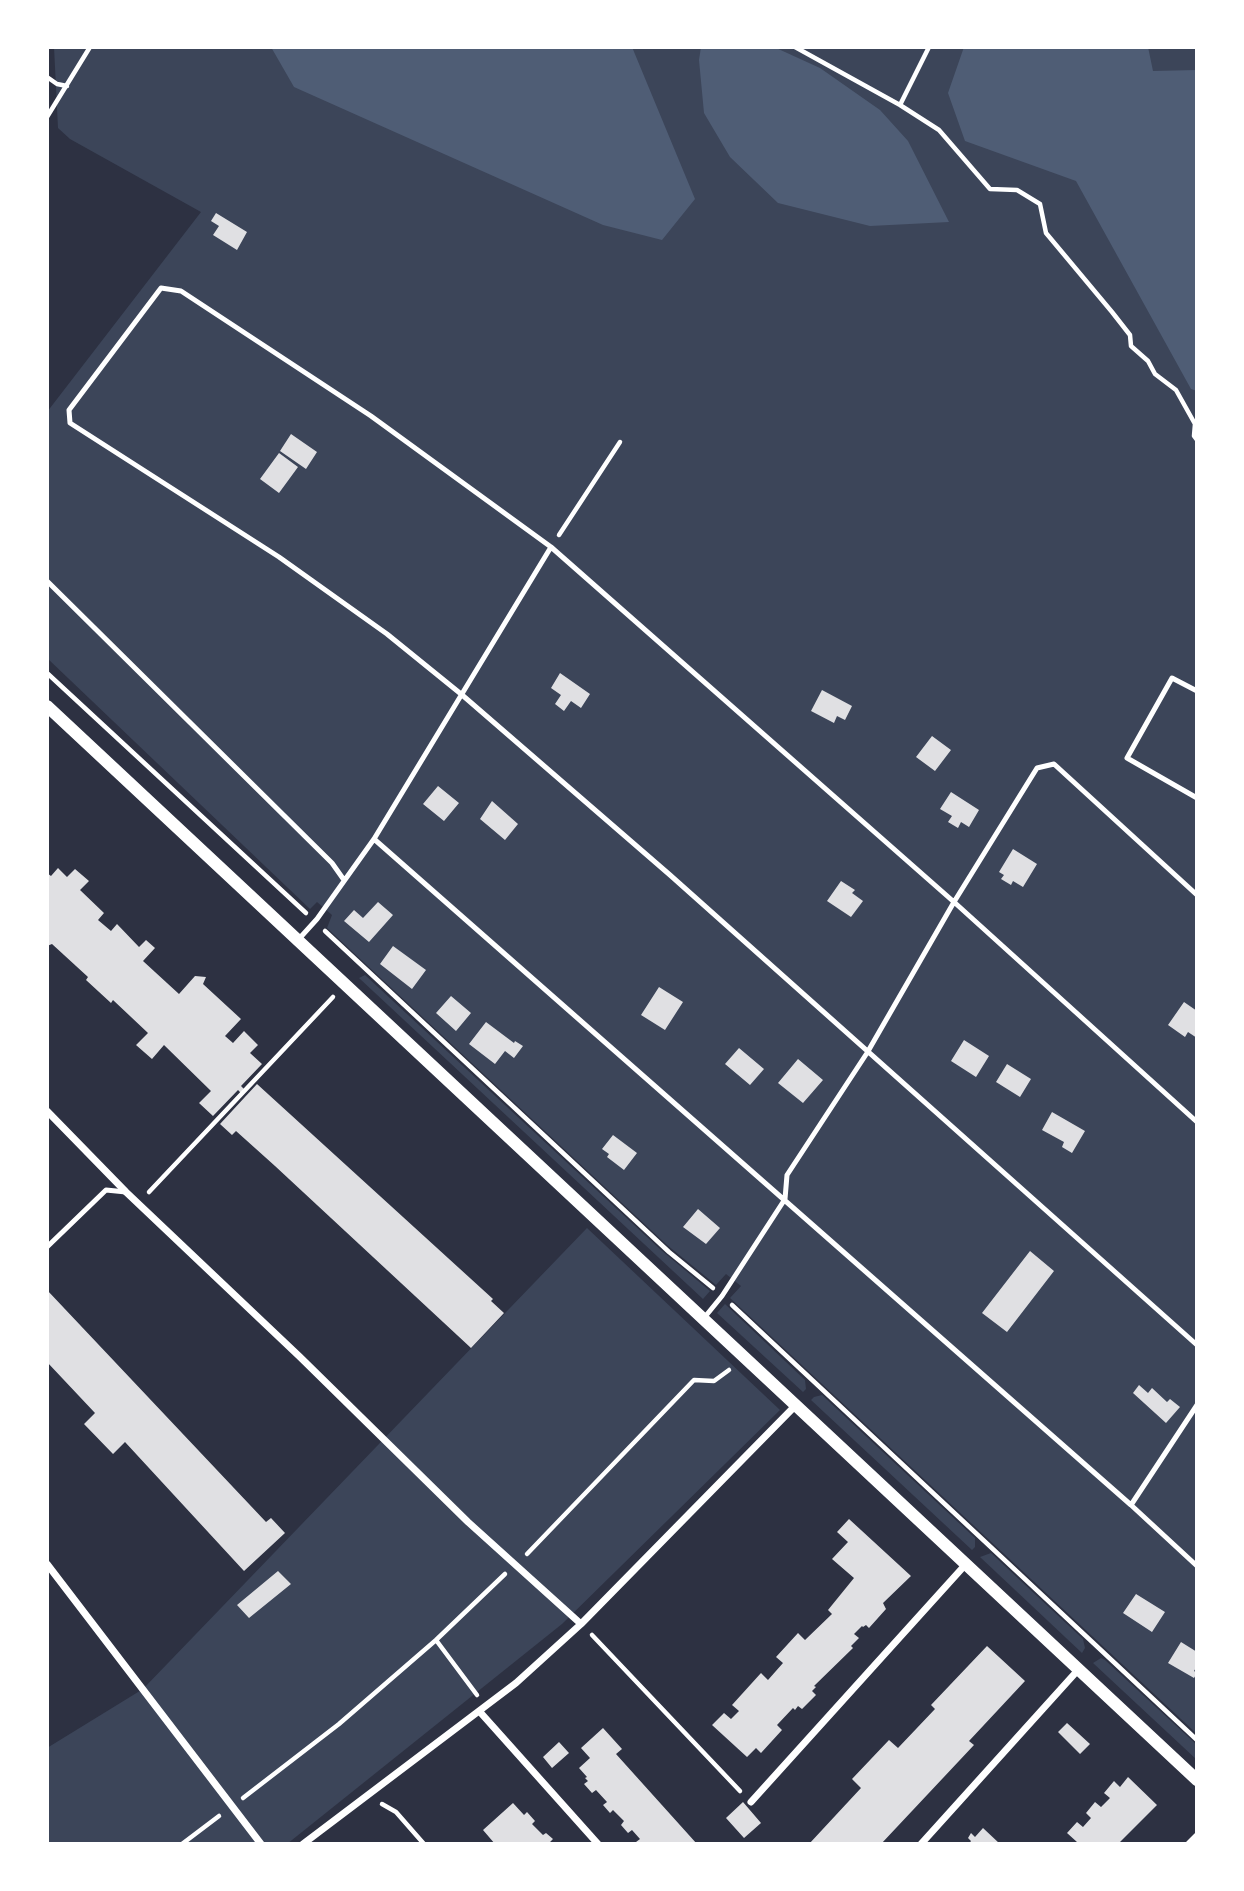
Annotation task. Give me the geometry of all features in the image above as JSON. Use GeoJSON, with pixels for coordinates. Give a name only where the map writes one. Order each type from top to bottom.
{"type":"FeatureCollection","features":[{"type":"Feature","properties":{"kind":"street"},"geometry":{"type":"LineString","coordinates":[[47,706],[1197,1780]]}},
{"type":"Feature","properties":{"kind":"street"},"geometry":{"type":"LineString","coordinates":[[47,1111],[126,1192],[468,1522],[581,1624]]}},
{"type":"Feature","properties":{"kind":"street"},"geometry":{"type":"LineString","coordinates":[[303,1844],[483,1709],[581,1624],[796,1405]]}},
{"type":"Feature","properties":{"kind":"street"},"geometry":{"type":"LineString","coordinates":[[47,1564],[261,1844]]}},
{"type":"Feature","properties":{"kind":"street"},"geometry":{"type":"LineString","coordinates":[[751,1802],[967,1564]]}},
{"type":"Feature","properties":{"kind":"street"},"geometry":{"type":"LineString","coordinates":[[922,1844],[1078,1670]]}},
{"type":"Feature","properties":{"kind":"street"},"geometry":{"type":"LineString","coordinates":[[483,1709],[598,1844]]}},
{"type":"Feature","properties":{"kind":"street"},"geometry":{"type":"LineString","coordinates":[[1189,1844],[1197,1836]]}},
{"type":"Feature","properties":{"kind":"lane"},"geometry":{"type":"LineString","coordinates":[[1197,1122],[954,902],[551,547],[371,416],[181,291],[161,288],[69,410],[70,423],[279,557],[387,634],[461,694],[659,866],[1197,1345]]}},
{"type":"Feature","properties":{"kind":"lane"},"geometry":{"type":"LineString","coordinates":[[298,940],[315,922],[374,839],[551,547]]}},
{"type":"Feature","properties":{"kind":"lane"},"geometry":{"type":"LineString","coordinates":[[47,581],[332,863],[344,880]]}},
{"type":"Feature","properties":{"kind":"lane"},"geometry":{"type":"LineString","coordinates":[[1197,691],[1172,678],[1127,758],[1197,798]]}},
{"type":"Feature","properties":{"kind":"lane"},"geometry":{"type":"LineString","coordinates":[[704,1318],[722,1296],[785,1199],[787,1175],[867,1053],[954,902],[1037,768],[1054,764],[1197,895]]}},
{"type":"Feature","properties":{"kind":"lane"},"geometry":{"type":"LineString","coordinates":[[374,839],[785,1199],[1197,1566]]}},
{"type":"Feature","properties":{"kind":"lane"},"geometry":{"type":"LineString","coordinates":[[47,1247],[106,1190],[126,1192]]}},
{"type":"Feature","properties":{"kind":"lane"},"geometry":{"type":"LineString","coordinates":[[1131,1505],[1197,1405]]}},
{"type":"Feature","properties":{"kind":"path"},"geometry":{"type":"LineString","coordinates":[[47,117],[90,47]]}},
{"type":"Feature","properties":{"kind":"path"},"geometry":{"type":"LineString","coordinates":[[795,47],[900,105],[939,130],[990,189],[1017,190],[1040,204],[1046,233],[1130,335],[1131,346],[1148,361],[1155,373],[1176,390],[1195,424],[1194,436],[1197,440]]}},
{"type":"Feature","properties":{"kind":"path"},"geometry":{"type":"LineString","coordinates":[[900,105],[929,47]]}},
{"type":"Feature","properties":{"kind":"path"},"geometry":{"type":"LineString","coordinates":[[47,77],[67,86]]}},
{"type":"Feature","properties":{"kind":"path"},"geometry":{"type":"LineString","coordinates":[[551,547],[620,442]]}},
{"type":"Feature","properties":{"kind":"path"},"geometry":{"type":"LineString","coordinates":[[47,673],[659,1243],[722,1296],[1197,1740]]}},
{"type":"Feature","properties":{"kind":"path"},"geometry":{"type":"LineString","coordinates":[[126,1192],[147,1194],[346,985]]}},
{"type":"Feature","properties":{"kind":"path"},"geometry":{"type":"LineString","coordinates":[[182,1844],[339,1724],[436,1640],[516,1565],[694,1380],[714,1381],[729,1370]]}},
{"type":"Feature","properties":{"kind":"path"},"geometry":{"type":"LineString","coordinates":[[581,1624],[751,1802]]}},
{"type":"Feature","properties":{"kind":"path"},"geometry":{"type":"LineString","coordinates":[[436,1640],[483,1709]]}},
{"type":"Feature","properties":{"kind":"path"},"geometry":{"type":"LineString","coordinates":[[366,1796],[396,1812],[424,1844]]}},
{"type":"Feature","properties":{"kind":"shaded area"},"geometry":{"type":"Polygon","coordinates":[[[54,47],[1197,47],[1197,1734],[730,1298],[741,1286],[726,1274],[716,1285],[667,1245],[327,928],[332,915],[317,902],[310,909],[47,658],[47,412],[201,212],[70,139],[58,128],[54,47]]]}},
{"type":"Feature","properties":{"kind":"shaded area"},"geometry":{"type":"Polygon","coordinates":[[[271,47],[632,47],[695,199],[662,240],[603,225],[294,87],[271,47]]]}},
{"type":"Feature","properties":{"kind":"shaded area"},"geometry":{"type":"Polygon","coordinates":[[[701,47],[774,47],[820,68],[880,110],[908,141],[949,222],[870,226],[778,203],[730,157],[704,113],[699,60],[701,47]]]}},
{"type":"Feature","properties":{"kind":"shaded area"},"geometry":{"type":"Polygon","coordinates":[[[964,47],[1148,47],[1153,71],[1197,70],[1197,391],[1191,389],[1076,181],[965,141],[948,93],[964,47]]]}},
{"type":"Feature","properties":{"kind":"shaded area"},"geometry":{"type":"Polygon","coordinates":[[[365,975],[661,1250],[710,1291],[703,1299],[359,978],[365,975]]]}},
{"type":"Feature","properties":{"kind":"shaded area"},"geometry":{"type":"Polygon","coordinates":[[[587,1228],[780,1410],[562,1624],[287,1844],[47,1844],[47,1748],[143,1689],[587,1228]]]}},
{"type":"Feature","properties":{"kind":"shaded area"},"geometry":{"type":"Polygon","coordinates":[[[725,1304],[805,1380],[806,1389],[803,1392],[717,1313],[725,1304]]]}},
{"type":"Feature","properties":{"kind":"shaded area"},"geometry":{"type":"Polygon","coordinates":[[[822,1395],[975,1538],[975,1547],[972,1550],[811,1400],[822,1395]]]}},
{"type":"Feature","properties":{"kind":"shaded area"},"geometry":{"type":"Polygon","coordinates":[[[991,1553],[1083,1639],[1085,1648],[1082,1653],[980,1557],[991,1553]]]}},
{"type":"Feature","properties":{"kind":"shaded area"},"geometry":{"type":"Polygon","coordinates":[[[1101,1658],[1197,1745],[1197,1760],[1093,1663],[1101,1658]]]}},
{"type":"Feature","properties":{"kind":"building"},"geometry":{"type":"Polygon","coordinates":[[[216,213],[247,232],[237,250],[213,235],[219,226],[211,221],[216,213]]]}},
{"type":"Feature","properties":{"kind":"building"},"geometry":{"type":"Polygon","coordinates":[[[291,434],[317,452],[306,469],[280,451],[291,434]]]}},
{"type":"Feature","properties":{"kind":"building"},"geometry":{"type":"Polygon","coordinates":[[[279,453],[298,467],[279,493],[260,479],[279,453]]]}},
{"type":"Feature","properties":{"kind":"building"},"geometry":{"type":"Polygon","coordinates":[[[560,673],[590,694],[581,708],[571,701],[564,711],[555,704],[561,695],[551,688],[560,673]]]}},
{"type":"Feature","properties":{"kind":"building"},"geometry":{"type":"Polygon","coordinates":[[[822,690],[852,706],[845,720],[837,716],[834,723],[811,711],[822,690]]]}},
{"type":"Feature","properties":{"kind":"building"},"geometry":{"type":"Polygon","coordinates":[[[932,736],[951,750],[935,771],[916,757],[932,736]]]}},
{"type":"Feature","properties":{"kind":"building"},"geometry":{"type":"Polygon","coordinates":[[[438,786],[459,803],[444,821],[423,804],[438,786]]]}},
{"type":"Feature","properties":{"kind":"building"},"geometry":{"type":"Polygon","coordinates":[[[951,792],[979,810],[969,827],[961,822],[958,828],[948,822],[952,816],[940,809],[951,792]]]}},
{"type":"Feature","properties":{"kind":"building"},"geometry":{"type":"Polygon","coordinates":[[[492,801],[518,824],[505,840],[480,819],[492,801]]]}},
{"type":"Feature","properties":{"kind":"building"},"geometry":{"type":"Polygon","coordinates":[[[1013,849],[1037,864],[1023,887],[1013,881],[1011,885],[1001,879],[1004,875],[999,872],[1013,849]]]}},
{"type":"Feature","properties":{"kind":"building"},"geometry":{"type":"Polygon","coordinates":[[[58,868],[67,877],[75,869],[89,881],[80,890],[104,913],[98,920],[111,931],[117,924],[139,947],[146,940],[155,948],[143,961],[179,994],[195,976],[206,977],[203,984],[241,1019],[225,1036],[233,1043],[244,1031],[258,1045],[250,1053],[262,1064],[241,1086],[244,1089],[241,1093],[238,1090],[213,1116],[199,1103],[211,1091],[164,1045],[152,1059],[136,1045],[148,1033],[113,1000],[111,1003],[86,980],[88,977],[52,944],[47,946],[47,873],[51,876],[58,868]]]}},
{"type":"Feature","properties":{"kind":"building"},"geometry":{"type":"Polygon","coordinates":[[[841,881],[855,890],[852,893],[863,901],[851,917],[827,901],[841,881]]]}},
{"type":"Feature","properties":{"kind":"building"},"geometry":{"type":"Polygon","coordinates":[[[378,902],[393,915],[369,942],[344,921],[354,910],[363,918],[378,902]]]}},
{"type":"Feature","properties":{"kind":"building"},"geometry":{"type":"Polygon","coordinates":[[[393,946],[426,970],[412,989],[380,964],[393,946]]]}},
{"type":"Feature","properties":{"kind":"building"},"geometry":{"type":"Polygon","coordinates":[[[659,987],[683,1002],[665,1030],[641,1015],[659,987]]]}},
{"type":"Feature","properties":{"kind":"building"},"geometry":{"type":"Polygon","coordinates":[[[451,996],[471,1013],[456,1031],[436,1013],[451,996]]]}},
{"type":"Feature","properties":{"kind":"building"},"geometry":{"type":"Polygon","coordinates":[[[1184,1002],[1197,1011],[1197,1038],[1188,1032],[1185,1037],[1168,1025],[1184,1002]]]}},
{"type":"Feature","properties":{"kind":"building"},"geometry":{"type":"Polygon","coordinates":[[[486,1022],[514,1043],[515,1041],[523,1046],[514,1058],[505,1051],[495,1064],[469,1044],[486,1022]]]}},
{"type":"Feature","properties":{"kind":"building"},"geometry":{"type":"Polygon","coordinates":[[[964,1040],[989,1056],[976,1077],[951,1061],[964,1040]]]}},
{"type":"Feature","properties":{"kind":"building"},"geometry":{"type":"Polygon","coordinates":[[[739,1048],[764,1069],[750,1085],[725,1064],[739,1048]]]}},
{"type":"Feature","properties":{"kind":"building"},"geometry":{"type":"Polygon","coordinates":[[[798,1059],[823,1080],[803,1103],[778,1083],[798,1059]]]}},
{"type":"Feature","properties":{"kind":"building"},"geometry":{"type":"Polygon","coordinates":[[[1007,1064],[1031,1079],[1020,1097],[996,1082],[1007,1064]]]}},
{"type":"Feature","properties":{"kind":"building"},"geometry":{"type":"Polygon","coordinates":[[[257,1084],[493,1299],[491,1301],[504,1313],[471,1348],[236,1131],[232,1135],[220,1124],[257,1084]]]}},
{"type":"Feature","properties":{"kind":"building"},"geometry":{"type":"Polygon","coordinates":[[[1052,1112],[1085,1131],[1072,1153],[1062,1147],[1064,1142],[1042,1130],[1052,1112]]]}},
{"type":"Feature","properties":{"kind":"building"},"geometry":{"type":"Polygon","coordinates":[[[613,1135],[637,1153],[624,1170],[607,1157],[609,1154],[602,1149],[613,1135]]]}},
{"type":"Feature","properties":{"kind":"building"},"geometry":{"type":"Polygon","coordinates":[[[698,1209],[720,1228],[706,1244],[683,1227],[698,1209]]]}},
{"type":"Feature","properties":{"kind":"building"},"geometry":{"type":"Polygon","coordinates":[[[1030,1251],[1054,1271],[1007,1332],[982,1313],[1030,1251]]]}},
{"type":"Feature","properties":{"kind":"building"},"geometry":{"type":"Polygon","coordinates":[[[47,1290],[266,1522],[271,1518],[285,1533],[244,1571],[125,1442],[113,1454],[84,1424],[95,1413],[47,1362],[47,1290]]]}},
{"type":"Feature","properties":{"kind":"building"},"geometry":{"type":"Polygon","coordinates":[[[1139,1385],[1148,1393],[1152,1388],[1167,1402],[1170,1399],[1180,1407],[1166,1423],[1133,1393],[1139,1385]]]}},
{"type":"Feature","properties":{"kind":"building"},"geometry":{"type":"Polygon","coordinates":[[[849,1519],[911,1576],[883,1603],[886,1609],[869,1628],[862,1626],[854,1634],[859,1638],[851,1646],[853,1648],[814,1686],[816,1687],[812,1691],[816,1695],[802,1709],[798,1706],[795,1710],[793,1708],[777,1725],[782,1730],[761,1753],[756,1748],[747,1757],[712,1725],[724,1713],[731,1719],[739,1711],[732,1705],[761,1673],[768,1680],[783,1663],[776,1657],[798,1633],[805,1640],[832,1614],[828,1610],[854,1578],[832,1559],[848,1542],[837,1532],[849,1519]]]}},
{"type":"Feature","properties":{"kind":"building"},"geometry":{"type":"Polygon","coordinates":[[[278,1571],[291,1584],[249,1618],[237,1605],[278,1571]]]}},
{"type":"Feature","properties":{"kind":"building"},"geometry":{"type":"Polygon","coordinates":[[[1136,1594],[1165,1612],[1152,1632],[1123,1613],[1136,1594]]]}},
{"type":"Feature","properties":{"kind":"building"},"geometry":{"type":"Polygon","coordinates":[[[1181,1642],[1197,1652],[1197,1666],[1194,1671],[1197,1673],[1194,1678],[1168,1663],[1181,1642]]]}},
{"type":"Feature","properties":{"kind":"building"},"geometry":{"type":"Polygon","coordinates":[[[987,1646],[1025,1681],[969,1741],[974,1745],[881,1844],[809,1844],[861,1788],[852,1779],[889,1740],[898,1748],[935,1709],[931,1705],[987,1646]]]}},
{"type":"Feature","properties":{"kind":"building"},"geometry":{"type":"Polygon","coordinates":[[[1067,1723],[1090,1744],[1080,1754],[1058,1732],[1067,1723]]]}},
{"type":"Feature","properties":{"kind":"building"},"geometry":{"type":"Polygon","coordinates":[[[603,1728],[622,1749],[616,1754],[697,1844],[638,1844],[636,1842],[640,1839],[632,1830],[628,1833],[621,1825],[624,1821],[613,1810],[610,1813],[603,1805],[607,1802],[596,1790],[592,1793],[584,1784],[588,1781],[585,1778],[587,1777],[579,1768],[590,1758],[581,1748],[603,1728]]]}},
{"type":"Feature","properties":{"kind":"building"},"geometry":{"type":"Polygon","coordinates":[[[559,1742],[569,1753],[552,1768],[543,1757],[559,1742]]]}},
{"type":"Feature","properties":{"kind":"building"},"geometry":{"type":"Polygon","coordinates":[[[1128,1777],[1157,1805],[1118,1844],[1075,1844],[1077,1842],[1067,1833],[1077,1822],[1083,1827],[1091,1818],[1086,1813],[1095,1802],[1101,1807],[1110,1798],[1104,1793],[1114,1781],[1120,1787],[1128,1777]]]}},
{"type":"Feature","properties":{"kind":"building"},"geometry":{"type":"Polygon","coordinates":[[[743,1802],[761,1823],[744,1838],[726,1818],[743,1802]]]}},
{"type":"Feature","properties":{"kind":"building"},"geometry":{"type":"Polygon","coordinates":[[[513,1803],[524,1815],[527,1812],[535,1821],[532,1824],[543,1835],[546,1833],[553,1839],[548,1844],[495,1844],[483,1830],[513,1803]]]}},
{"type":"Feature","properties":{"kind":"building"},"geometry":{"type":"Polygon","coordinates":[[[983,1828],[1000,1844],[969,1844],[971,1833],[975,1837],[983,1828]]]}}]}
